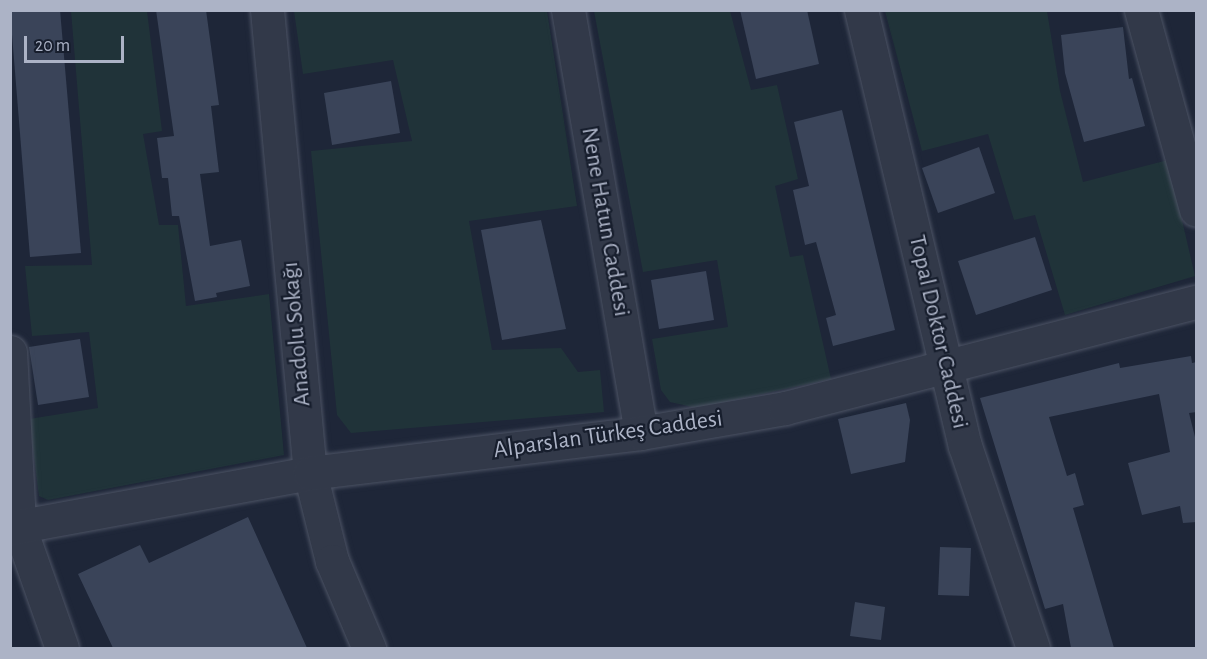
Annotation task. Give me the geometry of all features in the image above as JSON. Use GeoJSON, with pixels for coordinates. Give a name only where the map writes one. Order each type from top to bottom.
{"type":"FeatureCollection","features":[{"type":"Feature","properties":{"kind":"street","name":"Anadolu Sokağı"},"geometry":{"type":"LineString","coordinates":[[267,10],[310,473],[332,561],[369,648]]}},
{"type":"Feature","properties":{"kind":"street","name":"Nene Hatun Caddesi"},"geometry":{"type":"LineString","coordinates":[[568,10],[641,433]]}},
{"type":"Feature","properties":{"kind":"street","name":"Topal Doktor Caddesi"},"geometry":{"type":"LineString","coordinates":[[861,10],[965,446],[1033,648]]}},
{"type":"Feature","properties":{"kind":"street"},"geometry":{"type":"LineString","coordinates":[[1141,10],[1197,210]]}},
{"type":"Feature","properties":{"kind":"street","name":"Alparslan Türkeş Caddesi"},"geometry":{"type":"LineString","coordinates":[[15,527],[310,473],[641,433],[785,408],[1197,302]]}},
{"type":"Feature","properties":{"kind":"street"},"geometry":{"type":"LineString","coordinates":[[10,352],[15,527],[62,648]]}},
{"type":"Feature","properties":{"kind":"shaded area"},"geometry":{"type":"Polygon","coordinates":[[[71,11],[147,11],[162,131],[143,134],[159,225],[178,225],[186,306],[269,294],[284,455],[48,500],[39,496],[29,419],[98,408],[89,332],[32,336],[25,266],[92,265],[71,11]]]}},
{"type":"Feature","properties":{"kind":"shaded area"},"geometry":{"type":"Polygon","coordinates":[[[294,11],[547,11],[577,206],[469,221],[492,350],[561,348],[578,372],[600,370],[604,412],[351,433],[337,415],[311,151],[412,141],[393,60],[303,74],[294,11]]]}},
{"type":"Feature","properties":{"kind":"shaded area"},"geometry":{"type":"Polygon","coordinates":[[[594,11],[730,11],[751,90],[777,85],[798,179],[775,186],[790,257],[803,255],[831,379],[697,408],[670,402],[661,390],[652,339],[728,327],[717,260],[643,272],[594,11]]]}},
{"type":"Feature","properties":{"kind":"shaded area"},"geometry":{"type":"Polygon","coordinates":[[[885,11],[1047,11],[1060,91],[1083,182],[1168,160],[1195,276],[1065,315],[1035,215],[1014,220],[988,134],[922,151],[885,11]]]}},
{"type":"Feature","properties":{"kind":"building"},"geometry":{"type":"Polygon","coordinates":[[[10,10],[60,10],[81,253],[30,257],[10,10]]]}},
{"type":"Feature","properties":{"kind":"building"},"geometry":{"type":"Polygon","coordinates":[[[156,10],[206,10],[219,105],[211,106],[219,172],[200,174],[210,246],[241,240],[250,286],[216,293],[217,297],[195,301],[179,216],[172,216],[168,178],[162,178],[157,138],[174,136],[156,10]]]}},
{"type":"Feature","properties":{"kind":"building"},"geometry":{"type":"Polygon","coordinates":[[[740,10],[807,10],[819,64],[756,79],[740,10]]]}},
{"type":"Feature","properties":{"kind":"building"},"geometry":{"type":"Polygon","coordinates":[[[1123,27],[1129,79],[1132,78],[1145,126],[1084,142],[1065,73],[1061,35],[1123,27]]]}},
{"type":"Feature","properties":{"kind":"building"},"geometry":{"type":"Polygon","coordinates":[[[391,81],[400,133],[332,145],[324,93],[391,81]]]}},
{"type":"Feature","properties":{"kind":"building"},"geometry":{"type":"Polygon","coordinates":[[[842,110],[895,330],[833,346],[826,318],[836,315],[816,242],[805,245],[793,190],[809,186],[794,122],[842,110]]]}},
{"type":"Feature","properties":{"kind":"building"},"geometry":{"type":"Polygon","coordinates":[[[979,147],[995,193],[938,213],[922,168],[979,147]]]}},
{"type":"Feature","properties":{"kind":"building"},"geometry":{"type":"Polygon","coordinates":[[[541,220],[566,329],[502,340],[481,230],[541,220]]]}},
{"type":"Feature","properties":{"kind":"building"},"geometry":{"type":"Polygon","coordinates":[[[1035,237],[1052,290],[976,315],[958,261],[1035,237]]]}},
{"type":"Feature","properties":{"kind":"building"},"geometry":{"type":"Polygon","coordinates":[[[706,271],[714,320],[659,329],[651,280],[706,271]]]}},
{"type":"Feature","properties":{"kind":"building"},"geometry":{"type":"Polygon","coordinates":[[[80,339],[89,397],[38,405],[29,347],[80,339]]]}},
{"type":"Feature","properties":{"kind":"building"},"geometry":{"type":"Polygon","coordinates":[[[1191,356],[1192,363],[1197,362],[1197,412],[1189,413],[1197,445],[1197,522],[1183,523],[1180,506],[1142,515],[1128,463],[1170,452],[1159,394],[1049,417],[1067,476],[1075,473],[1084,505],[1073,508],[1114,648],[1071,648],[1063,604],[1045,609],[980,398],[1119,363],[1120,368],[1191,356]]]}},
{"type":"Feature","properties":{"kind":"building"},"geometry":{"type":"Polygon","coordinates":[[[906,403],[910,420],[905,462],[851,474],[838,419],[906,403]]]}},
{"type":"Feature","properties":{"kind":"building"},"geometry":{"type":"Polygon","coordinates":[[[248,517],[307,648],[113,648],[78,574],[140,545],[149,563],[248,517]]]}},
{"type":"Feature","properties":{"kind":"building"},"geometry":{"type":"Polygon","coordinates":[[[940,547],[971,548],[969,596],[938,595],[940,547]]]}},
{"type":"Feature","properties":{"kind":"building"},"geometry":{"type":"Polygon","coordinates":[[[855,602],[885,607],[881,640],[850,636],[855,602]]]}}]}
